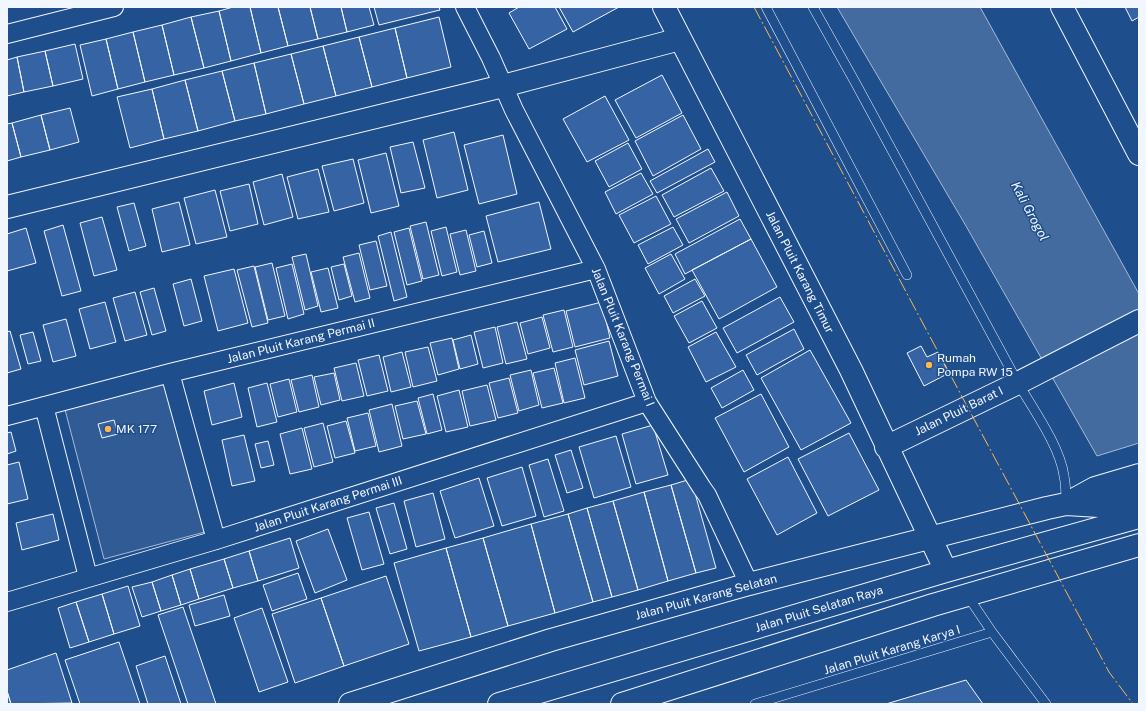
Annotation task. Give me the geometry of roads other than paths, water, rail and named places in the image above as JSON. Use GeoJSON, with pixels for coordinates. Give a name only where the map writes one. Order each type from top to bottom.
{"type":"FeatureCollection","features":[{"type":"Feature","properties":{"kind":"street"},"geometry":{"type":"LineString","coordinates":[[7,34],[114,7]]}},
{"type":"Feature","properties":{"kind":"street","name":"Jalan Pluit Karang Permai I"},"geometry":{"type":"LineString","coordinates":[[465,7],[503,86],[596,269],[647,402],[707,495],[750,584]]}},
{"type":"Feature","properties":{"kind":"street","name":"Jalan Pluit Karang Timur"},"geometry":{"type":"LineString","coordinates":[[664,7],[851,370],[886,447],[946,571]]}},
{"type":"Feature","properties":{"kind":"street"},"geometry":{"type":"LineString","coordinates":[[1062,7],[1139,154]]}},
{"type":"Feature","properties":{"kind":"street"},"geometry":{"type":"LineString","coordinates":[[7,207],[503,86],[680,39]]}},
{"type":"Feature","properties":{"kind":"street","name":"Jalan Pluit Karang Permai II"},"geometry":{"type":"LineString","coordinates":[[7,416],[170,373],[596,269]]}},
{"type":"Feature","properties":{"kind":"street","name":"Jalan Pluit Barat I"},"geometry":{"type":"LineString","coordinates":[[886,447],[1139,321]]}},
{"type":"Feature","properties":{"kind":"street"},"geometry":{"type":"LineString","coordinates":[[170,373],[216,540]]}},
{"type":"Feature","properties":{"kind":"street","name":"Jalan Pluit Karang Permai III"},"geometry":{"type":"LineString","coordinates":[[7,602],[216,540],[647,402]]}},
{"type":"Feature","properties":{"kind":"street"},"geometry":{"type":"LineString","coordinates":[[44,406],[88,577]]}},
{"type":"Feature","properties":{"kind":"street","name":"Jalan Pluit Karang Selatan"},"geometry":{"type":"LineString","coordinates":[[1097,497],[1139,475]]}},
{"type":"Feature","properties":{"kind":"street","name":"Jalan Pluit Karang Selatan"},"geometry":{"type":"LineString","coordinates":[[350,704],[551,640],[750,584],[1066,504],[1097,497],[1139,495]]}},
{"type":"Feature","properties":{"kind":"street","name":"Jalan Pluit Selatan Raya"},"geometry":{"type":"LineString","coordinates":[[499,704],[946,571],[1139,517]]}},
{"type":"Feature","properties":{"kind":"street"},"geometry":{"type":"LineString","coordinates":[[622,704],[967,594],[1139,545]]}},
{"type":"Feature","properties":{"kind":"lane"},"geometry":{"type":"LineString","coordinates":[[766,7],[907,275]]}},
{"type":"Feature","properties":{"kind":"lane"},"geometry":{"type":"LineString","coordinates":[[813,7],[1025,379],[1046,430],[1060,459],[1064,476],[1066,504]]}},
{"type":"Feature","properties":{"kind":"lane"},"geometry":{"type":"LineString","coordinates":[[967,594],[992,632],[1046,704]]}},
{"type":"Feature","properties":{"kind":"lane","name":"Jalan Pluit Karang Karya I"},"geometry":{"type":"LineString","coordinates":[[755,704],[992,632]]}},
{"type":"Feature","properties":{"kind":"water","name":"Kali Grogol"},"geometry":{"type":"Polygon","coordinates":[[[837,7],[980,7],[1139,294],[1139,443],[1097,456],[966,226],[837,7]]]}},
{"type":"Feature","properties":{"kind":"place","name":"Rumah Pompa RW 15"},"geometry":{"type":"Point","coordinates":[929,365]}},
{"type":"Feature","properties":{"kind":"place","name":"MK 177"},"geometry":{"type":"Point","coordinates":[108,429]}}]}
